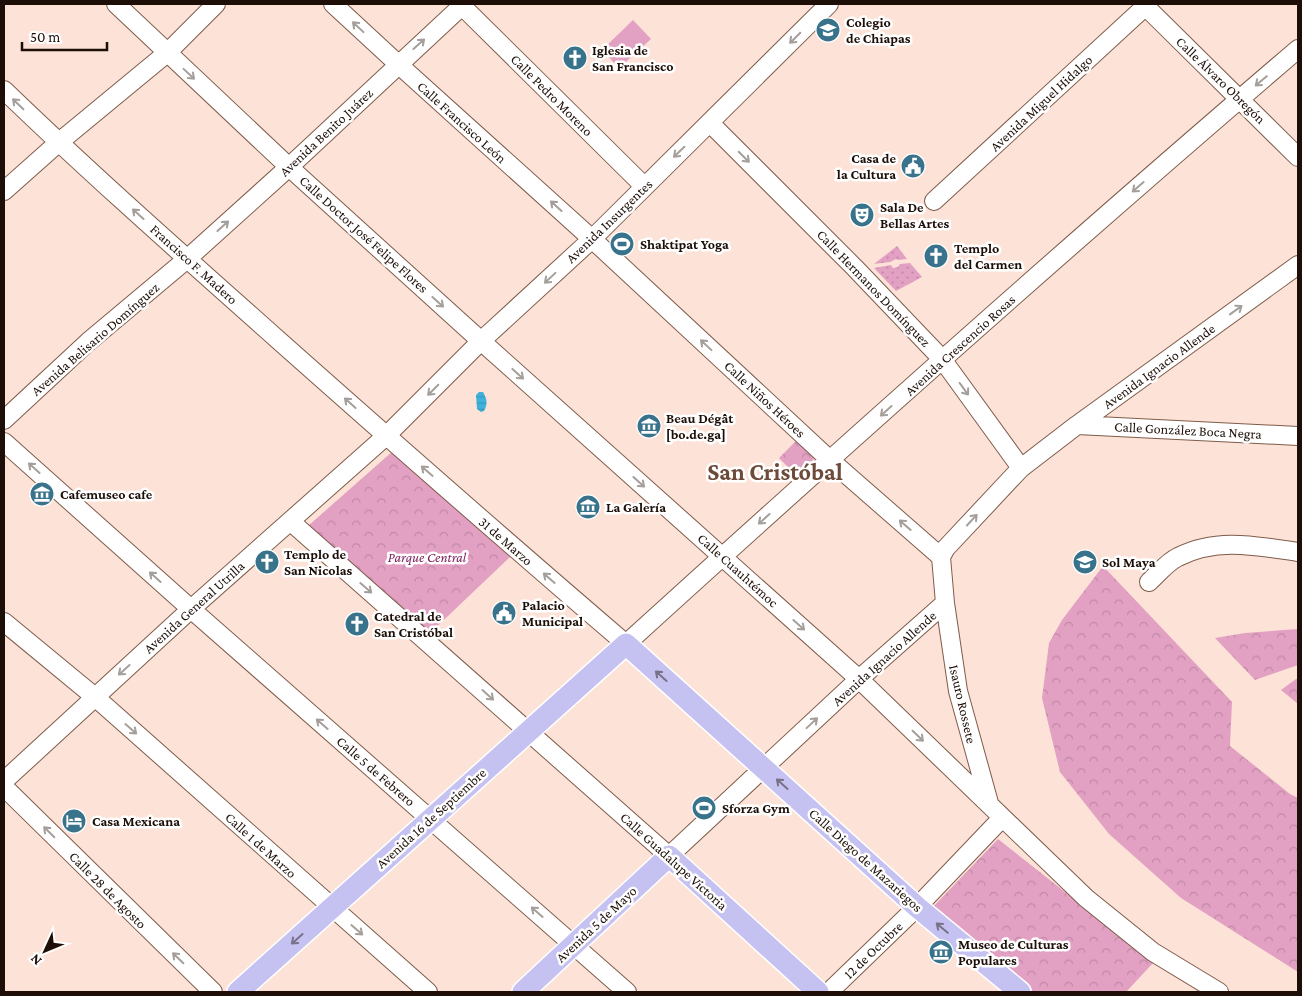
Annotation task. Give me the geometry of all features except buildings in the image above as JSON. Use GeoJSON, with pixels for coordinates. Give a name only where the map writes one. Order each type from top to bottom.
{"type":"FeatureCollection","features":[{"type":"Feature","properties":{"kind":"main road","name":"Avenida 16 de Septiembre"},"geometry":{"type":"LineString","coordinates":[[238,992],[626,644]]}},
{"type":"Feature","properties":{"kind":"main road","name":"Calle Diego de Mazariegos"},"geometry":{"type":"LineString","coordinates":[[626,644],[917,907],[1020,992]]}},
{"type":"Feature","properties":{"kind":"main road","name":"Avenida 5 de Mayo"},"geometry":{"type":"LineString","coordinates":[[523,992],[669,856]]}},
{"type":"Feature","properties":{"kind":"main road","name":"Calle Guadalupe Victoria"},"geometry":{"type":"LineString","coordinates":[[669,856],[818,992]]}},
{"type":"Feature","properties":{"kind":"street","name":"Calle Doctor José Felipe Flores"},"geometry":{"type":"LineString","coordinates":[[116,4],[290,167],[481,341]]}},
{"type":"Feature","properties":{"kind":"street"},"geometry":{"type":"LineString","coordinates":[[4,191],[58,143],[167,53],[216,4]]}},
{"type":"Feature","properties":{"kind":"street","name":"Calle Francisco León"},"geometry":{"type":"LineString","coordinates":[[333,4],[592,239]]}},
{"type":"Feature","properties":{"kind":"street","name":"Avenida Benito Juárez"},"geometry":{"type":"LineString","coordinates":[[187,259],[290,167],[462,4]]}},
{"type":"Feature","properties":{"kind":"street","name":"Calle Pedro Moreno"},"geometry":{"type":"LineString","coordinates":[[462,4],[644,186]]}},
{"type":"Feature","properties":{"kind":"street","name":"Avenida Insurgentes"},"geometry":{"type":"LineString","coordinates":[[386,436],[481,341],[592,239],[829,4]]}},
{"type":"Feature","properties":{"kind":"street","name":"Calle Álvaro Obregón"},"geometry":{"type":"LineString","coordinates":[[1145,5],[1298,157]]}},
{"type":"Feature","properties":{"kind":"street","name":"Avenida Miguel Hidalgo"},"geometry":{"type":"LineString","coordinates":[[934,202],[1145,5]]}},
{"type":"Feature","properties":{"kind":"street","name":"Avenida Crescencio Rosas"},"geometry":{"type":"LineString","coordinates":[[626,644],[942,359],[1298,49]]}},
{"type":"Feature","properties":{"kind":"street","name":"Francisco F. Madero"},"geometry":{"type":"LineString","coordinates":[[4,90],[58,143],[386,436]]}},
{"type":"Feature","properties":{"kind":"street","name":"Calle Hermanos Domínguez"},"geometry":{"type":"LineString","coordinates":[[710,123],[855,268],[942,359],[1021,468]]}},
{"type":"Feature","properties":{"kind":"street","name":"Calle Niños Héroes"},"geometry":{"type":"LineString","coordinates":[[592,239],[830,460],[941,557]]}},
{"type":"Feature","properties":{"kind":"street","name":"Avenida Belisario Domínguez"},"geometry":{"type":"LineString","coordinates":[[4,420],[88,342],[187,259]]}},
{"type":"Feature","properties":{"kind":"street","name":"Avenida Ignacio Allende"},"geometry":{"type":"LineString","coordinates":[[669,856],[859,679],[945,603],[941,557],[946,548],[1021,468],[1077,425],[1298,265]]}},
{"type":"Feature","properties":{"kind":"street","name":"Calle Cuauhtémoc"},"geometry":{"type":"LineString","coordinates":[[481,341],[859,679],[1086,898],[1153,952],[1219,992]]}},
{"type":"Feature","properties":{"kind":"street","name":"Calle González Boca Negra"},"geometry":{"type":"LineString","coordinates":[[1077,425],[1298,436]]}},
{"type":"Feature","properties":{"kind":"street","name":"Avenida General Utrilla"},"geometry":{"type":"LineString","coordinates":[[4,781],[191,609],[386,436]]}},
{"type":"Feature","properties":{"kind":"street","name":"31 de Marzo"},"geometry":{"type":"LineString","coordinates":[[386,436],[626,644]]}},
{"type":"Feature","properties":{"kind":"street","name":"Calle 5 de Febrero"},"geometry":{"type":"LineString","coordinates":[[4,442],[627,992]]}},
{"type":"Feature","properties":{"kind":"street","name":"Calle Guadalupe Victoria"},"geometry":{"type":"LineString","coordinates":[[290,521],[669,856]]}},
{"type":"Feature","properties":{"kind":"street"},"geometry":{"type":"LineString","coordinates":[[1149,582],[1177,557],[1213,545],[1249,545],[1298,552]]}},
{"type":"Feature","properties":{"kind":"street","name":"Isauro Rossete"},"geometry":{"type":"LineString","coordinates":[[945,603],[958,691],[989,803]]}},
{"type":"Feature","properties":{"kind":"street","name":"Calle 1 de Marzo"},"geometry":{"type":"LineString","coordinates":[[4,622],[95,697],[428,992]]}},
{"type":"Feature","properties":{"kind":"street","name":"Calle 28 de Agosto"},"geometry":{"type":"LineString","coordinates":[[4,787],[213,992]]}},
{"type":"Feature","properties":{"kind":"street","name":"12 de Octubre"},"geometry":{"type":"LineString","coordinates":[[829,992],[917,907],[1002,818]]}},
{"type":"Feature","properties":{"kind":"green space"},"geometry":{"type":"Polygon","coordinates":[[[633,20],[651,39],[619,68],[602,50],[633,20]]]}},
{"type":"Feature","properties":{"kind":"green space"},"geometry":{"type":"Polygon","coordinates":[[[897,246],[907,259],[896,259],[890,262],[874,264],[897,246]]]}},
{"type":"Feature","properties":{"kind":"green space"},"geometry":{"type":"Polygon","coordinates":[[[910,263],[922,277],[896,291],[874,268],[891,265],[893,268],[898,267],[900,264],[910,263]]]}},
{"type":"Feature","properties":{"kind":"green space"},"geometry":{"type":"Polygon","coordinates":[[[797,440],[815,458],[797,476],[779,458],[797,440]]]}},
{"type":"Feature","properties":{"kind":"green space","name":"Parque Central"},"geometry":{"type":"Polygon","coordinates":[[[393,451],[511,556],[428,635],[308,526],[393,451]]]}},
{"type":"Feature","properties":{"kind":"green space"},"geometry":{"type":"Polygon","coordinates":[[[1103,566],[1232,702],[1230,746],[1290,794],[1298,798],[1298,972],[1181,898],[1109,834],[1060,772],[1042,698],[1049,643],[1062,620],[1103,566]]]}},
{"type":"Feature","properties":{"kind":"green space"},"geometry":{"type":"Polygon","coordinates":[[[1298,629],[1298,665],[1255,680],[1215,638],[1245,633],[1298,629]]]}},
{"type":"Feature","properties":{"kind":"green space"},"geometry":{"type":"Polygon","coordinates":[[[1298,679],[1298,704],[1281,690],[1298,679]]]}},
{"type":"Feature","properties":{"kind":"green space"},"geometry":{"type":"Polygon","coordinates":[[[998,839],[1154,962],[1126,992],[1033,992],[932,908],[998,839]]]}},
{"type":"Feature","properties":{"kind":"water"},"geometry":{"type":"Polygon","coordinates":[[[479,392],[483,392],[486,402],[484,411],[481,412],[477,409],[476,395],[479,392]]]}},
{"type":"Feature","properties":{"kind":"place","name":"Colegio de Chiapas"},"geometry":{"type":"Point","coordinates":[828,30]}},
{"type":"Feature","properties":{"kind":"place","name":"Iglesia de San Francisco"},"geometry":{"type":"Point","coordinates":[575,58]}},
{"type":"Feature","properties":{"kind":"place","name":"Casa de la Cultura"},"geometry":{"type":"Point","coordinates":[913,166]}},
{"type":"Feature","properties":{"kind":"place","name":"Sala De Bellas Artes"},"geometry":{"type":"Point","coordinates":[862,215]}},
{"type":"Feature","properties":{"kind":"place","name":"Shaktipat Yoga"},"geometry":{"type":"Point","coordinates":[622,244]}},
{"type":"Feature","properties":{"kind":"place","name":"Templo del Carmen"},"geometry":{"type":"Point","coordinates":[936,256]}},
{"type":"Feature","properties":{"kind":"place","name":"Beau Dégât [bo.de.ga]"},"geometry":{"type":"Point","coordinates":[649,426]}},
{"type":"Feature","properties":{"kind":"place","name":"Cafemuseo cafe"},"geometry":{"type":"Point","coordinates":[42,494]}},
{"type":"Feature","properties":{"kind":"place","name":"La Galería"},"geometry":{"type":"Point","coordinates":[588,507]}},
{"type":"Feature","properties":{"kind":"place","name":"Templo de San Nicolas"},"geometry":{"type":"Point","coordinates":[267,562]}},
{"type":"Feature","properties":{"kind":"place","name":"Sol Maya"},"geometry":{"type":"Point","coordinates":[1085,562]}},
{"type":"Feature","properties":{"kind":"place","name":"Palacio Municipal"},"geometry":{"type":"Point","coordinates":[504,613]}},
{"type":"Feature","properties":{"kind":"place","name":"Catedral de San Cristóbal"},"geometry":{"type":"Point","coordinates":[357,624]}},
{"type":"Feature","properties":{"kind":"place","name":"Sforza Gym"},"geometry":{"type":"Point","coordinates":[704,808]}},
{"type":"Feature","properties":{"kind":"place","name":"Casa Mexicana"},"geometry":{"type":"Point","coordinates":[74,821]}},
{"type":"Feature","properties":{"kind":"place","name":"Museo de Culturas Populares"},"geometry":{"type":"Point","coordinates":[941,952]}},
{"type":"Feature","properties":{"kind":"district","name":"San Cristóbal"},"geometry":{"type":"Point","coordinates":[775,472]}}]}
